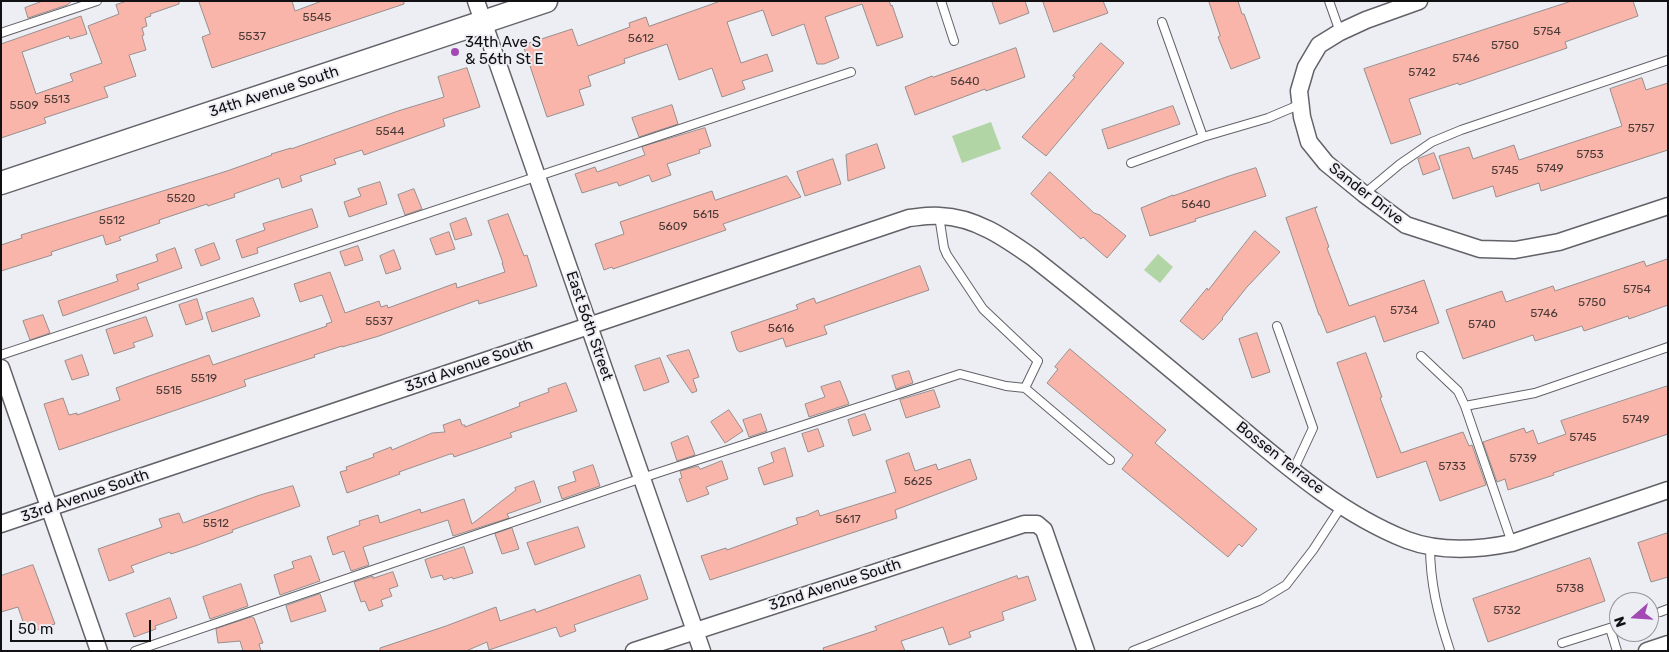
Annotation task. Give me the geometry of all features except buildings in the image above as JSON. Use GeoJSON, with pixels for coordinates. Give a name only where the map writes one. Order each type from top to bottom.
{"type":"FeatureCollection","features":[{"type":"Feature","properties":{"kind":"street","name":"East 56th Street"},"geometry":{"type":"LineString","coordinates":[[476,1],[702,651]]}},
{"type":"Feature","properties":{"kind":"street","name":"34th Avenue South"},"geometry":{"type":"LineString","coordinates":[[1,183],[546,1]]}},
{"type":"Feature","properties":{"kind":"street","name":"Sander Drive"},"geometry":{"type":"LineString","coordinates":[[1419,1],[1366,20],[1340,32],[1319,45],[1306,67],[1299,91],[1302,117],[1310,142],[1326,163],[1406,225],[1480,249],[1515,250],[1559,242],[1668,206]]}},
{"type":"Feature","properties":{"kind":"street","name":"33rd Avenue South"},"geometry":{"type":"LineString","coordinates":[[1,524],[909,218],[939,216]]}},
{"type":"Feature","properties":{"kind":"street","name":"Bossen Terrace"},"geometry":{"type":"LineString","coordinates":[[939,216],[949,216],[978,224],[1002,236],[1032,257],[1293,471],[1342,507],[1407,540],[1448,548],[1489,548],[1512,543],[1668,490]]}},
{"type":"Feature","properties":{"kind":"street"},"geometry":{"type":"LineString","coordinates":[[1,368],[99,651]]}},
{"type":"Feature","properties":{"kind":"street","name":"32nd Avenue South"},"geometry":{"type":"LineString","coordinates":[[634,651],[1024,524],[1037,524],[1044,530],[1086,651]]}},
{"type":"Feature","properties":{"kind":"street"},"geometry":{"type":"LineString","coordinates":[[1647,651],[1668,644]]}},
{"type":"Feature","properties":{"kind":"lane"},"geometry":{"type":"LineString","coordinates":[[1,33],[97,1]]}},
{"type":"Feature","properties":{"kind":"lane"},"geometry":{"type":"LineString","coordinates":[[941,1],[954,41]]}},
{"type":"Feature","properties":{"kind":"lane"},"geometry":{"type":"LineString","coordinates":[[1329,1],[1340,32]]}},
{"type":"Feature","properties":{"kind":"lane"},"geometry":{"type":"LineString","coordinates":[[1162,22],[1203,137]]}},
{"type":"Feature","properties":{"kind":"lane"},"geometry":{"type":"LineString","coordinates":[[1364,194],[1400,164],[1432,142],[1461,130],[1668,60]]}},
{"type":"Feature","properties":{"kind":"lane"},"geometry":{"type":"LineString","coordinates":[[1,355],[851,72]]}},
{"type":"Feature","properties":{"kind":"lane"},"geometry":{"type":"LineString","coordinates":[[1131,163],[1203,137],[1268,118],[1301,104]]}},
{"type":"Feature","properties":{"kind":"lane"},"geometry":{"type":"LineString","coordinates":[[939,216],[944,248],[983,309],[1038,361],[1025,388]]}},
{"type":"Feature","properties":{"kind":"lane"},"geometry":{"type":"LineString","coordinates":[[1277,326],[1313,428],[1293,471]]}},
{"type":"Feature","properties":{"kind":"lane"},"geometry":{"type":"LineString","coordinates":[[1465,406],[1535,392],[1668,347]]}},
{"type":"Feature","properties":{"kind":"lane"},"geometry":{"type":"LineString","coordinates":[[1421,356],[1458,391],[1465,406],[1512,543]]}},
{"type":"Feature","properties":{"kind":"lane"},"geometry":{"type":"LineString","coordinates":[[135,651],[642,478],[960,374],[1006,386],[1025,388],[1110,460]]}},
{"type":"Feature","properties":{"kind":"lane"},"geometry":{"type":"LineString","coordinates":[[1133,651],[1261,600],[1286,585],[1313,550],[1342,507]]}},
{"type":"Feature","properties":{"kind":"lane"},"geometry":{"type":"LineString","coordinates":[[1430,546],[1430,565],[1438,615],[1450,651]]}},
{"type":"Feature","properties":{"kind":"lane"},"geometry":{"type":"LineString","coordinates":[[1562,643],[1609,628]]}},
{"type":"Feature","properties":{"kind":"green space"},"geometry":{"type":"Polygon","coordinates":[[[991,122],[1001,149],[962,163],[952,136],[991,122]]]}},
{"type":"Feature","properties":{"kind":"green space"},"geometry":{"type":"Polygon","coordinates":[[[1158,254],[1173,267],[1160,283],[1144,270],[1158,254]]]}},
{"type":"Feature","properties":{"kind":"place","name":"34th Ave S & 56th St E"},"geometry":{"type":"Point","coordinates":[455,52]}}]}
